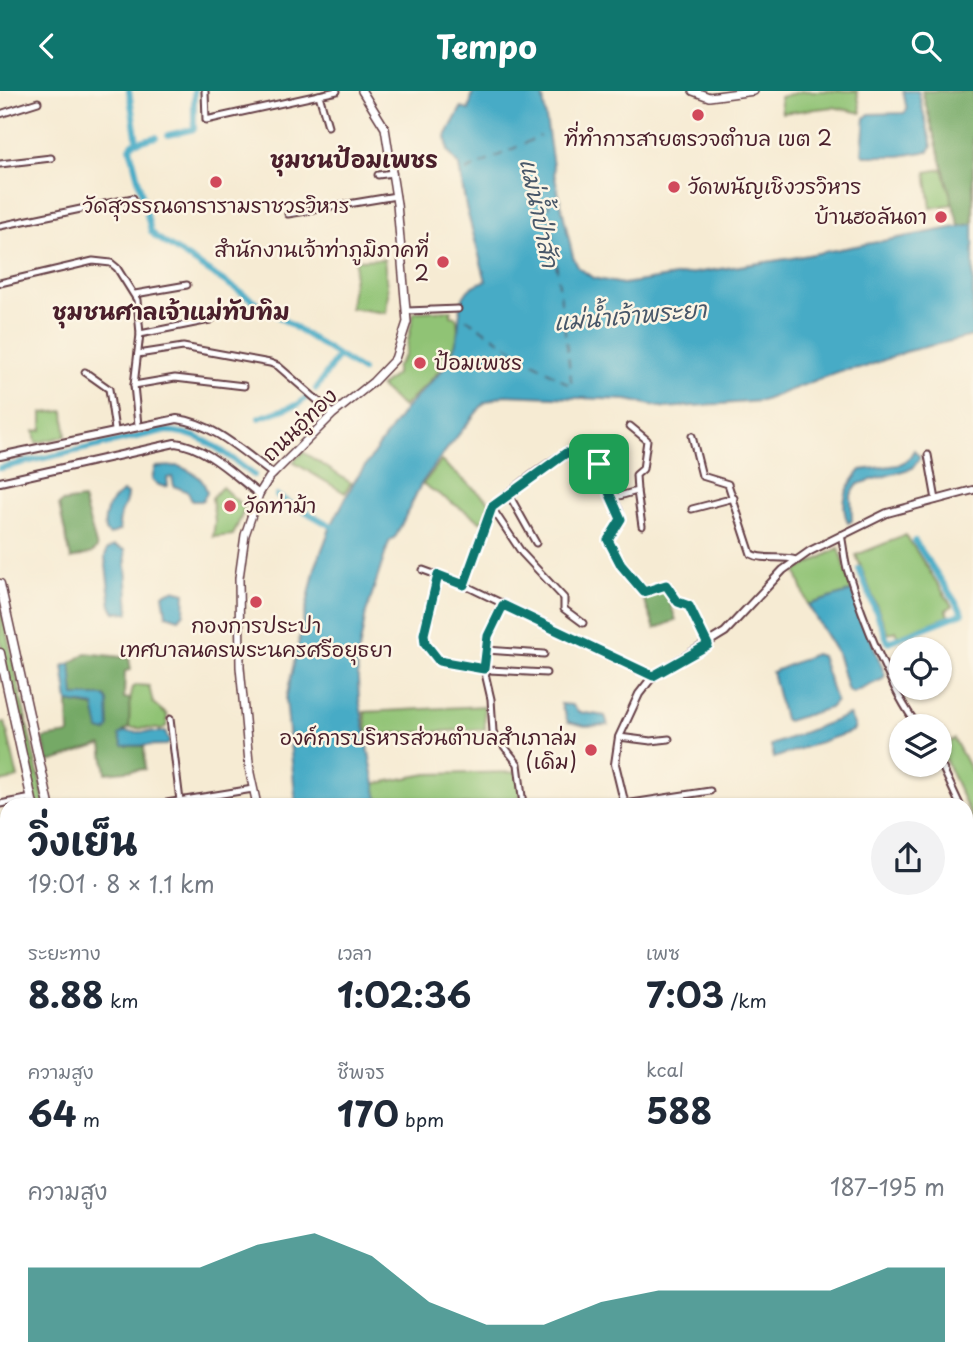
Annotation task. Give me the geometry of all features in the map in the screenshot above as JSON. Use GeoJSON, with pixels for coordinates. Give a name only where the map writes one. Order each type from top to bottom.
{"type":"FeatureCollection","features":[{"type":"Feature","properties":{"kind":"main road","name":"ถนนอู่ทอง"},"geometry":{"type":"LineString","coordinates":[[255,798],[240,667],[239,578],[245,535],[259,494],[273,474],[333,414],[373,382],[395,359],[404,337],[407,311],[393,173],[385,128],[362,91]]}},
{"type":"Feature","properties":{"kind":"main road"},"geometry":{"type":"LineString","coordinates":[[693,91],[709,97],[754,91]]}},
{"type":"Feature","properties":{"kind":"main road"},"geometry":{"type":"LineString","coordinates":[[0,584],[47,798]]}},
{"type":"Feature","properties":{"kind":"main road"},"geometry":{"type":"LineString","coordinates":[[0,657],[31,798]]}},
{"type":"Feature","properties":{"kind":"street"},"geometry":{"type":"LineString","coordinates":[[205,91],[206,120],[337,91]]}},
{"type":"Feature","properties":{"kind":"street"},"geometry":{"type":"LineString","coordinates":[[319,95],[328,126]]}},
{"type":"Feature","properties":{"kind":"street"},"geometry":{"type":"LineString","coordinates":[[0,114],[38,102]]}},
{"type":"Feature","properties":{"kind":"street"},"geometry":{"type":"LineString","coordinates":[[0,165],[51,159]]}},
{"type":"Feature","properties":{"kind":"street"},"geometry":{"type":"LineString","coordinates":[[378,175],[393,173]]}},
{"type":"Feature","properties":{"kind":"street"},"geometry":{"type":"LineString","coordinates":[[288,213],[396,195]]}},
{"type":"Feature","properties":{"kind":"street"},"geometry":{"type":"LineString","coordinates":[[0,226],[133,198]]}},
{"type":"Feature","properties":{"kind":"street"},"geometry":{"type":"LineString","coordinates":[[0,283],[93,261],[111,263],[117,268],[135,294],[140,334],[134,385],[138,425]]}},
{"type":"Feature","properties":{"kind":"street"},"geometry":{"type":"LineString","coordinates":[[135,294],[187,285]]}},
{"type":"Feature","properties":{"kind":"street"},"geometry":{"type":"LineString","coordinates":[[140,334],[210,320],[227,309]]}},
{"type":"Feature","properties":{"kind":"street"},"geometry":{"type":"LineString","coordinates":[[407,311],[458,309]]}},
{"type":"Feature","properties":{"kind":"street"},"geometry":{"type":"LineString","coordinates":[[138,354],[183,347],[270,363],[278,366],[333,414]]}},
{"type":"Feature","properties":{"kind":"street"},"geometry":{"type":"LineString","coordinates":[[85,372],[109,389],[115,430]]}},
{"type":"Feature","properties":{"kind":"street"},"geometry":{"type":"LineString","coordinates":[[134,385],[175,378],[244,386]]}},
{"type":"Feature","properties":{"kind":"street"},"geometry":{"type":"LineString","coordinates":[[0,456],[138,425],[177,419],[192,421],[273,474]]}},
{"type":"Feature","properties":{"kind":"street"},"geometry":{"type":"LineString","coordinates":[[630,426],[646,440],[643,468],[636,475],[642,526]]}},
{"type":"Feature","properties":{"kind":"street"},"geometry":{"type":"LineString","coordinates":[[692,436],[702,476],[725,481],[734,498],[751,554],[759,558],[782,555],[796,560]]}},
{"type":"Feature","properties":{"kind":"street"},"geometry":{"type":"LineString","coordinates":[[0,482],[175,443],[189,444],[201,451],[259,494]]}},
{"type":"Feature","properties":{"kind":"street"},"geometry":{"type":"LineString","coordinates":[[464,585],[492,507],[566,453],[586,454],[599,464],[609,480],[607,488],[621,519],[608,540],[621,565],[644,592],[666,585],[678,602],[689,606],[708,645]]}},
{"type":"Feature","properties":{"kind":"street"},"geometry":{"type":"LineString","coordinates":[[928,455],[936,500]]}},
{"type":"Feature","properties":{"kind":"street"},"geometry":{"type":"LineString","coordinates":[[624,798],[615,764],[619,737],[639,694],[653,676],[708,645],[739,620],[771,583],[796,560],[887,513],[973,490]]}},
{"type":"Feature","properties":{"kind":"street"},"geometry":{"type":"LineString","coordinates":[[612,498],[637,491]]}},
{"type":"Feature","properties":{"kind":"street"},"geometry":{"type":"LineString","coordinates":[[508,493],[536,543]]}},
{"type":"Feature","properties":{"kind":"street"},"geometry":{"type":"LineString","coordinates":[[692,509],[734,498]]}},
{"type":"Feature","properties":{"kind":"street"},"geometry":{"type":"LineString","coordinates":[[492,507],[522,553],[564,598],[564,609],[583,623]]}},
{"type":"Feature","properties":{"kind":"street"},"geometry":{"type":"LineString","coordinates":[[841,535],[846,569],[891,680],[911,714]]}},
{"type":"Feature","properties":{"kind":"street"},"geometry":{"type":"LineString","coordinates":[[423,570],[464,585],[653,676]]}},
{"type":"Feature","properties":{"kind":"street"},"geometry":{"type":"LineString","coordinates":[[438,575],[426,622],[425,643],[439,661],[484,669],[546,673]]}},
{"type":"Feature","properties":{"kind":"street"},"geometry":{"type":"LineString","coordinates":[[503,605],[486,650],[484,669],[491,699],[492,732],[518,764],[522,798]]}},
{"type":"Feature","properties":{"kind":"street"},"geometry":{"type":"LineString","coordinates":[[486,650],[544,653]]}},
{"type":"Feature","properties":{"kind":"street"},"geometry":{"type":"LineString","coordinates":[[170,719],[180,798]]}},
{"type":"Feature","properties":{"kind":"street"},"geometry":{"type":"LineString","coordinates":[[619,737],[651,741],[669,739]]}},
{"type":"Feature","properties":{"kind":"street"},"geometry":{"type":"LineString","coordinates":[[947,777],[957,798]]}},
{"type":"Feature","properties":{"kind":"street"},"geometry":{"type":"LineString","coordinates":[[198,798],[253,789]]}},
{"type":"Feature","properties":{"kind":"street"},"geometry":{"type":"LineString","coordinates":[[664,798],[710,791]]}},
{"type":"Feature","properties":{"kind":"green space"},"geometry":{"type":"Polygon","coordinates":[[[803,91],[857,91],[861,113],[833,107],[782,113],[780,97],[803,91]]]}},
{"type":"Feature","properties":{"kind":"green space"},"geometry":{"type":"Polygon","coordinates":[[[922,91],[973,91],[973,224],[959,226],[922,91]]]}},
{"type":"Feature","properties":{"kind":"green space"},"geometry":{"type":"Polygon","coordinates":[[[943,169],[953,204],[931,208],[926,172],[943,169]]]}},
{"type":"Feature","properties":{"kind":"green space"},"geometry":{"type":"Polygon","coordinates":[[[384,259],[388,294],[386,313],[350,308],[356,260],[384,259]]]}},
{"type":"Feature","properties":{"kind":"green space"},"geometry":{"type":"Polygon","coordinates":[[[451,310],[451,316],[456,317],[456,344],[443,367],[403,407],[380,387],[396,374],[396,367],[405,356],[414,312],[451,310]]]}},
{"type":"Feature","properties":{"kind":"green space"},"geometry":{"type":"Polygon","coordinates":[[[64,411],[66,436],[36,443],[34,431],[42,430],[42,413],[64,411]]]}},
{"type":"Feature","properties":{"kind":"green space"},"geometry":{"type":"Polygon","coordinates":[[[303,452],[351,483],[345,493],[293,462],[303,452]]]}},
{"type":"Feature","properties":{"kind":"green space"},"geometry":{"type":"Polygon","coordinates":[[[441,461],[491,503],[482,522],[423,484],[441,461]]]}},
{"type":"Feature","properties":{"kind":"green space"},"geometry":{"type":"Polygon","coordinates":[[[222,487],[245,508],[233,535],[213,537],[215,521],[212,498],[222,487]]]}},
{"type":"Feature","properties":{"kind":"green space"},"geometry":{"type":"Polygon","coordinates":[[[83,499],[97,548],[92,553],[71,559],[59,505],[62,502],[83,499]]]}},
{"type":"Feature","properties":{"kind":"green space"},"geometry":{"type":"Polygon","coordinates":[[[906,535],[952,606],[946,610],[949,616],[898,636],[896,631],[888,634],[856,555],[906,535]]]}},
{"type":"Feature","properties":{"kind":"green space"},"geometry":{"type":"Polygon","coordinates":[[[839,548],[852,591],[808,605],[796,571],[839,548]]]}},
{"type":"Feature","properties":{"kind":"green space"},"geometry":{"type":"Polygon","coordinates":[[[660,588],[667,594],[676,620],[655,629],[642,595],[660,588]]]}},
{"type":"Feature","properties":{"kind":"green space"},"geometry":{"type":"Polygon","coordinates":[[[0,603],[43,798],[35,798],[0,639],[0,603]]]}},
{"type":"Feature","properties":{"kind":"green space"},"geometry":{"type":"Polygon","coordinates":[[[86,653],[129,658],[131,670],[125,671],[124,698],[130,699],[129,728],[123,732],[123,746],[144,746],[145,769],[106,773],[102,745],[48,762],[43,738],[69,734],[68,702],[94,707],[104,696],[73,696],[71,663],[86,653]]]}},
{"type":"Feature","properties":{"kind":"green space"},"geometry":{"type":"Polygon","coordinates":[[[137,685],[149,686],[153,703],[167,715],[167,725],[163,729],[129,728],[127,725],[132,688],[137,685]]]}},
{"type":"Feature","properties":{"kind":"green space"},"geometry":{"type":"Polygon","coordinates":[[[484,706],[485,729],[368,735],[364,712],[484,706]]]}},
{"type":"Feature","properties":{"kind":"green space"},"geometry":{"type":"Polygon","coordinates":[[[5,722],[18,778],[0,782],[0,723],[5,722]]]}},
{"type":"Feature","properties":{"kind":"green space"},"geometry":{"type":"Polygon","coordinates":[[[954,739],[973,774],[973,798],[963,798],[952,774],[954,739]]]}},
{"type":"Feature","properties":{"kind":"green space"},"geometry":{"type":"Polygon","coordinates":[[[519,772],[520,798],[377,798],[373,784],[427,774],[519,772]]]}},
{"type":"Feature","properties":{"kind":"water"},"geometry":{"type":"Polygon","coordinates":[[[473,91],[542,91],[554,173],[573,257],[578,267],[593,278],[623,284],[792,258],[973,224],[973,336],[908,351],[865,367],[840,371],[762,401],[665,408],[627,400],[504,395],[484,403],[421,484],[396,536],[389,542],[366,613],[357,661],[359,699],[378,798],[295,798],[286,699],[315,568],[331,526],[354,482],[405,409],[452,360],[449,357],[455,347],[462,302],[473,286],[486,281],[466,207],[459,166],[448,151],[446,136],[461,108],[469,110],[473,91]]]}},
{"type":"Feature","properties":{"kind":"water"},"geometry":{"type":"Polygon","coordinates":[[[903,91],[918,91],[932,146],[929,151],[899,156],[866,156],[862,153],[865,118],[869,114],[904,113],[907,110],[903,91]]]}},
{"type":"Feature","properties":{"kind":"water"},"geometry":{"type":"Polygon","coordinates":[[[914,450],[920,457],[913,468],[858,484],[851,495],[852,521],[848,523],[844,501],[852,482],[861,470],[898,465],[908,460],[914,450]]]}},
{"type":"Feature","properties":{"kind":"water"},"geometry":{"type":"Polygon","coordinates":[[[178,466],[193,473],[203,483],[207,493],[202,501],[192,501],[188,492],[174,486],[172,477],[167,478],[168,486],[159,485],[152,479],[155,467],[178,466]]]}},
{"type":"Feature","properties":{"kind":"water"},"geometry":{"type":"Polygon","coordinates":[[[123,492],[127,494],[119,519],[120,530],[110,535],[105,531],[106,514],[110,504],[123,492]]]}},
{"type":"Feature","properties":{"kind":"water"},"geometry":{"type":"Polygon","coordinates":[[[114,546],[125,550],[129,613],[115,612],[111,606],[105,557],[107,550],[114,546]]]}},
{"type":"Feature","properties":{"kind":"water"},"geometry":{"type":"Polygon","coordinates":[[[173,590],[185,593],[184,613],[179,619],[166,615],[163,594],[173,590]]]}},
{"type":"Feature","properties":{"kind":"water"},"geometry":{"type":"Polygon","coordinates":[[[852,591],[885,675],[883,679],[853,693],[848,691],[837,653],[808,605],[852,591]]]}},
{"type":"Feature","properties":{"kind":"water"},"geometry":{"type":"Polygon","coordinates":[[[815,654],[821,656],[836,701],[830,708],[787,721],[784,719],[772,672],[815,654]]]}},
{"type":"Feature","properties":{"kind":"water"},"geometry":{"type":"Polygon","coordinates":[[[71,663],[74,696],[104,696],[108,701],[109,728],[106,732],[99,730],[94,706],[68,702],[63,666],[71,663]]]}},
{"type":"Feature","properties":{"kind":"water"},"geometry":{"type":"Polygon","coordinates":[[[561,704],[572,705],[579,712],[605,716],[608,725],[585,726],[568,722],[561,704]]]}},
{"type":"Feature","properties":{"kind":"water"},"geometry":{"type":"Polygon","coordinates":[[[849,715],[855,726],[853,731],[774,758],[771,745],[849,715]]]}},
{"type":"Feature","properties":{"kind":"water"},"geometry":{"type":"Polygon","coordinates":[[[123,732],[165,732],[170,742],[167,745],[123,746],[119,735],[123,732]]]}},
{"type":"Feature","properties":{"kind":"waterway"},"geometry":{"type":"LineString","coordinates":[[129,91],[137,142]]}},
{"type":"Feature","properties":{"kind":"waterway"},"geometry":{"type":"LineString","coordinates":[[168,135],[194,129],[194,91]]}},
{"type":"Feature","properties":{"kind":"waterway"},"geometry":{"type":"LineString","coordinates":[[132,156],[130,148],[133,143],[156,137]]}},
{"type":"Feature","properties":{"kind":"waterway"},"geometry":{"type":"LineString","coordinates":[[133,159],[151,231],[156,237],[362,371]]}},
{"type":"Feature","properties":{"kind":"waterway"},"geometry":{"type":"LineString","coordinates":[[316,389],[338,356]]}},
{"type":"Feature","properties":{"kind":"waterway"},"geometry":{"type":"LineString","coordinates":[[259,418],[299,404],[306,398]]}},
{"type":"Feature","properties":{"kind":"waterway"},"geometry":{"type":"LineString","coordinates":[[0,468],[163,431],[201,439],[254,475]]}},
{"type":"Feature","properties":{"kind":"waterway"},"geometry":{"type":"LineString","coordinates":[[277,496],[337,529]]}},
{"type":"Feature","properties":{"kind":"waterway"},"geometry":{"type":"LineString","coordinates":[[859,569],[888,642],[963,613],[915,541]]}},
{"type":"Feature","properties":{"kind":"ferry route"},"geometry":{"type":"LineString","coordinates":[[466,171],[540,136]]}},
{"type":"Feature","properties":{"kind":"ferry route"},"geometry":{"type":"LineString","coordinates":[[548,199],[572,387]]}},
{"type":"Feature","properties":{"kind":"ferry route"},"geometry":{"type":"LineString","coordinates":[[466,319],[571,386]]}},
{"type":"Feature","properties":{"kind":"place","name":"ที่ทำการสายตรวจตำบล เขต 2"},"geometry":{"type":"Point","coordinates":[698,115]}},
{"type":"Feature","properties":{"kind":"place","name":"วัดสุวรรณดารารามราชวรวิหาร"},"geometry":{"type":"Point","coordinates":[216,182]}},
{"type":"Feature","properties":{"kind":"place","name":"วัดพนัญเชิงวรวิหาร"},"geometry":{"type":"Point","coordinates":[674,187]}},
{"type":"Feature","properties":{"kind":"place","name":"บ้านฮอลันดา"},"geometry":{"type":"Point","coordinates":[941,217]}},
{"type":"Feature","properties":{"kind":"place","name":"สํานักงานเจ้าท่าภูมิภาคที่ 2"},"geometry":{"type":"Point","coordinates":[443,262]}},
{"type":"Feature","properties":{"kind":"place","name":"ป้อมเพชร"},"geometry":{"type":"Point","coordinates":[420,363]}},
{"type":"Feature","properties":{"kind":"place","name":"วัดท่าม้า"},"geometry":{"type":"Point","coordinates":[230,506]}},
{"type":"Feature","properties":{"kind":"place","name":"กองการประปา เทศบาลนครพระนครศรีอยุธยา"},"geometry":{"type":"Point","coordinates":[256,602]}},
{"type":"Feature","properties":{"kind":"place","name":"องค์การบริหารส่วนตำบลสำเภาล่ม (เดิม)"},"geometry":{"type":"Point","coordinates":[591,750]}},
{"type":"Feature","properties":{"kind":"district","name":"ชุมชนป้อมเพชร"},"geometry":{"type":"Point","coordinates":[354,160]}},
{"type":"Feature","properties":{"kind":"district","name":"ชุมชนศาลเจ้าแม่ทับทิม"},"geometry":{"type":"Point","coordinates":[171,312]}},
{"type":"Feature","properties":{"kind":"route"},"geometry":{"type":"LineString","coordinates":[[566,453],[586,454],[599,464],[609,480],[607,488],[620,514],[620,523],[608,540],[621,565],[644,592],[663,585],[668,586],[678,602],[691,608],[708,645],[670,664],[653,676],[503,605],[488,636],[484,669],[439,661],[425,643],[424,634],[432,592],[438,575],[464,585],[492,507],[566,453]]}},
{"type":"Feature","properties":{"kind":"water label","name":"แม่น้ำป่าสัก"},"geometry":{"type":"Point","coordinates":[539,213]}},
{"type":"Feature","properties":{"kind":"water label","name":"แม่น้ำเจ้าพระยา"},"geometry":{"type":"Point","coordinates":[630,316]}}]}
